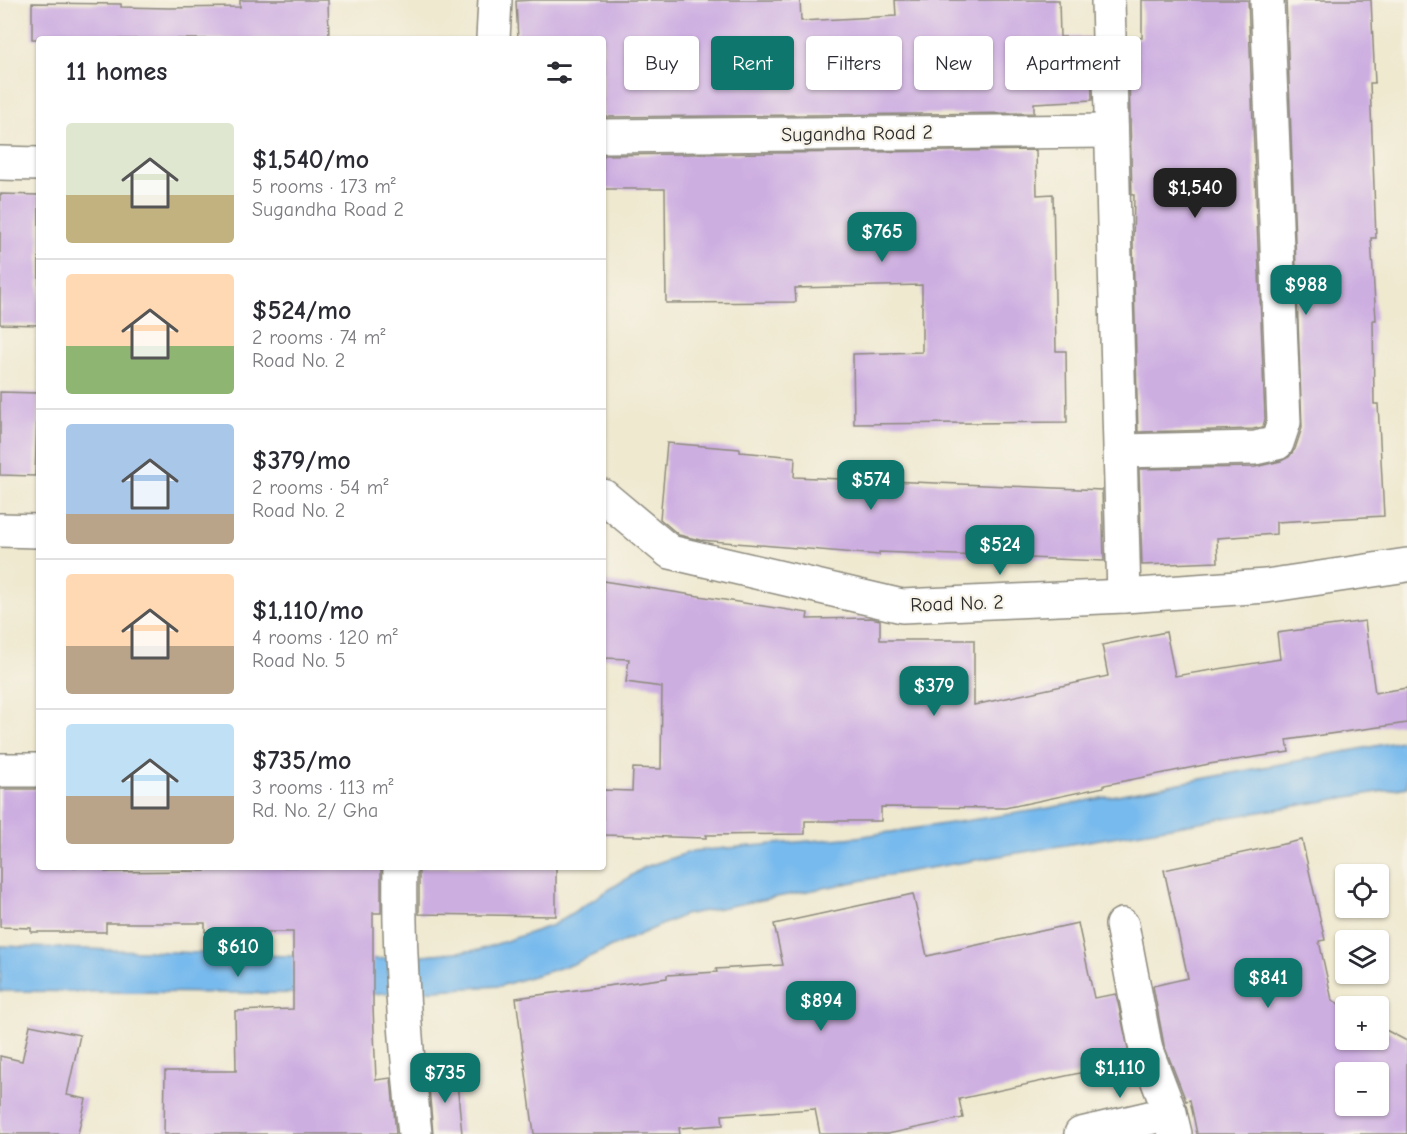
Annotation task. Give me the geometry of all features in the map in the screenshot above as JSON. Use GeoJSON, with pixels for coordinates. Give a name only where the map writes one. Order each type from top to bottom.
{"type":"FeatureCollection","features":[{"type":"Feature","properties":{"kind":"street"},"geometry":{"type":"LineString","coordinates":[[493,36],[495,0]]}},
{"type":"Feature","properties":{"kind":"street"},"geometry":{"type":"LineString","coordinates":[[1108,0],[1124,596]]}},
{"type":"Feature","properties":{"kind":"street"},"geometry":{"type":"LineString","coordinates":[[1120,451],[1255,448],[1277,443],[1284,422],[1267,0]]}},
{"type":"Feature","properties":{"kind":"street","name":"Sugandha Road 2"},"geometry":{"type":"LineString","coordinates":[[606,136],[1111,130]]}},
{"type":"Feature","properties":{"kind":"street"},"geometry":{"type":"LineString","coordinates":[[1,154],[36,163]]}},
{"type":"Feature","properties":{"kind":"street","name":"Road No. 2"},"geometry":{"type":"LineString","coordinates":[[606,499],[670,552],[902,606],[1124,596],[1266,586],[1407,565]]}},
{"type":"Feature","properties":{"kind":"street"},"geometry":{"type":"LineString","coordinates":[[0,530],[36,531]]}},
{"type":"Feature","properties":{"kind":"street"},"geometry":{"type":"LineString","coordinates":[[0,770],[36,771]]}},
{"type":"Feature","properties":{"kind":"street"},"geometry":{"type":"LineString","coordinates":[[400,870],[399,910],[408,1072],[415,1134]]}},
{"type":"Feature","properties":{"kind":"street"},"geometry":{"type":"LineString","coordinates":[[1081,1134],[1173,1123],[1146,1050],[1122,925]]}},
{"type":"Feature","properties":{"kind":"water"},"geometry":{"type":"Polygon","coordinates":[[[1407,740],[1407,787],[906,872],[684,915],[573,964],[500,986],[369,994],[0,991],[0,946],[378,959],[479,950],[553,925],[645,867],[693,851],[857,837],[1038,810],[1407,740]]]}},
{"type":"Feature","properties":{"kind":"building"},"geometry":{"type":"Polygon","coordinates":[[[240,0],[328,0],[329,36],[36,36],[36,39],[32,39],[32,3],[121,4],[121,7],[169,8],[240,7],[240,0]]]}},
{"type":"Feature","properties":{"kind":"building"},"geometry":{"type":"Polygon","coordinates":[[[800,0],[801,21],[896,16],[895,0],[1059,0],[1060,36],[1005,36],[1005,90],[1092,90],[1092,100],[1034,103],[1034,113],[606,117],[606,36],[518,36],[516,1],[800,0]]]}},
{"type":"Feature","properties":{"kind":"building"},"geometry":{"type":"Polygon","coordinates":[[[1142,0],[1248,0],[1265,419],[1263,427],[1138,432],[1134,195],[1132,195],[1129,90],[1141,90],[1142,0]]]}},
{"type":"Feature","properties":{"kind":"building"},"geometry":{"type":"Polygon","coordinates":[[[1286,0],[1371,0],[1375,83],[1370,83],[1376,238],[1371,238],[1376,320],[1373,320],[1374,404],[1378,404],[1384,516],[1276,522],[1276,534],[1217,538],[1218,562],[1142,565],[1139,469],[1255,467],[1281,461],[1289,457],[1295,449],[1302,428],[1286,0]]]}},
{"type":"Feature","properties":{"kind":"building"},"geometry":{"type":"Polygon","coordinates":[[[1036,150],[1037,195],[1053,194],[1056,351],[1066,351],[1067,422],[854,424],[853,354],[922,352],[922,285],[795,288],[796,302],[666,303],[665,189],[606,189],[606,155],[1036,150]]]}},
{"type":"Feature","properties":{"kind":"building"},"geometry":{"type":"Polygon","coordinates":[[[0,194],[36,195],[36,325],[0,324],[0,194]]]}},
{"type":"Feature","properties":{"kind":"building"},"geometry":{"type":"Polygon","coordinates":[[[0,392],[36,393],[35,476],[0,475],[0,392]]]}},
{"type":"Feature","properties":{"kind":"building"},"geometry":{"type":"Polygon","coordinates":[[[667,443],[740,449],[740,452],[795,457],[794,477],[1102,490],[1104,561],[879,552],[879,555],[700,540],[679,535],[660,519],[667,443]]]}},
{"type":"Feature","properties":{"kind":"building"},"geometry":{"type":"Polygon","coordinates":[[[606,581],[808,613],[807,619],[871,618],[880,620],[880,640],[974,640],[974,705],[1108,676],[1102,645],[1166,632],[1175,676],[1280,659],[1277,633],[1365,621],[1375,693],[1407,688],[1407,723],[1287,740],[1289,752],[1209,764],[1005,808],[881,807],[881,821],[805,821],[805,834],[706,835],[706,838],[606,835],[606,790],[632,791],[633,768],[661,769],[662,687],[626,682],[629,659],[606,658],[606,581]]]}},
{"type":"Feature","properties":{"kind":"building"},"geometry":{"type":"Polygon","coordinates":[[[0,789],[36,789],[36,870],[105,870],[105,872],[381,870],[381,913],[373,913],[376,1080],[391,1078],[396,1134],[164,1134],[165,1071],[236,1071],[235,1011],[293,1009],[293,932],[205,932],[205,923],[106,923],[106,932],[31,932],[31,928],[0,927],[0,789]]]}},
{"type":"Feature","properties":{"kind":"building"},"geometry":{"type":"Polygon","coordinates":[[[1302,840],[1325,940],[1319,941],[1332,1000],[1335,1002],[1335,1050],[1389,1050],[1389,1032],[1407,1041],[1407,1134],[1197,1134],[1190,1100],[1186,1101],[1164,1045],[1153,986],[1188,978],[1164,870],[1302,840]]]}},
{"type":"Feature","properties":{"kind":"building"},"geometry":{"type":"Polygon","coordinates":[[[419,870],[556,870],[556,916],[419,914],[419,870]]]}},
{"type":"Feature","properties":{"kind":"building"},"geometry":{"type":"Polygon","coordinates":[[[913,894],[927,956],[1078,923],[1094,998],[1116,994],[1131,1062],[959,1099],[963,1118],[888,1134],[820,1134],[815,1109],[722,1115],[723,1125],[679,1128],[680,1134],[534,1134],[516,998],[667,978],[667,975],[783,965],[774,924],[913,894]]]}},
{"type":"Feature","properties":{"kind":"building"},"geometry":{"type":"Polygon","coordinates":[[[30,1025],[80,1035],[67,1095],[86,1099],[78,1134],[0,1134],[0,1056],[22,1061],[30,1025]]]}},
{"type":"Feature","properties":{"kind":"building"},"geometry":{"type":"Polygon","coordinates":[[[456,1072],[462,1134],[433,1134],[428,1075],[456,1072]]]}}]}
